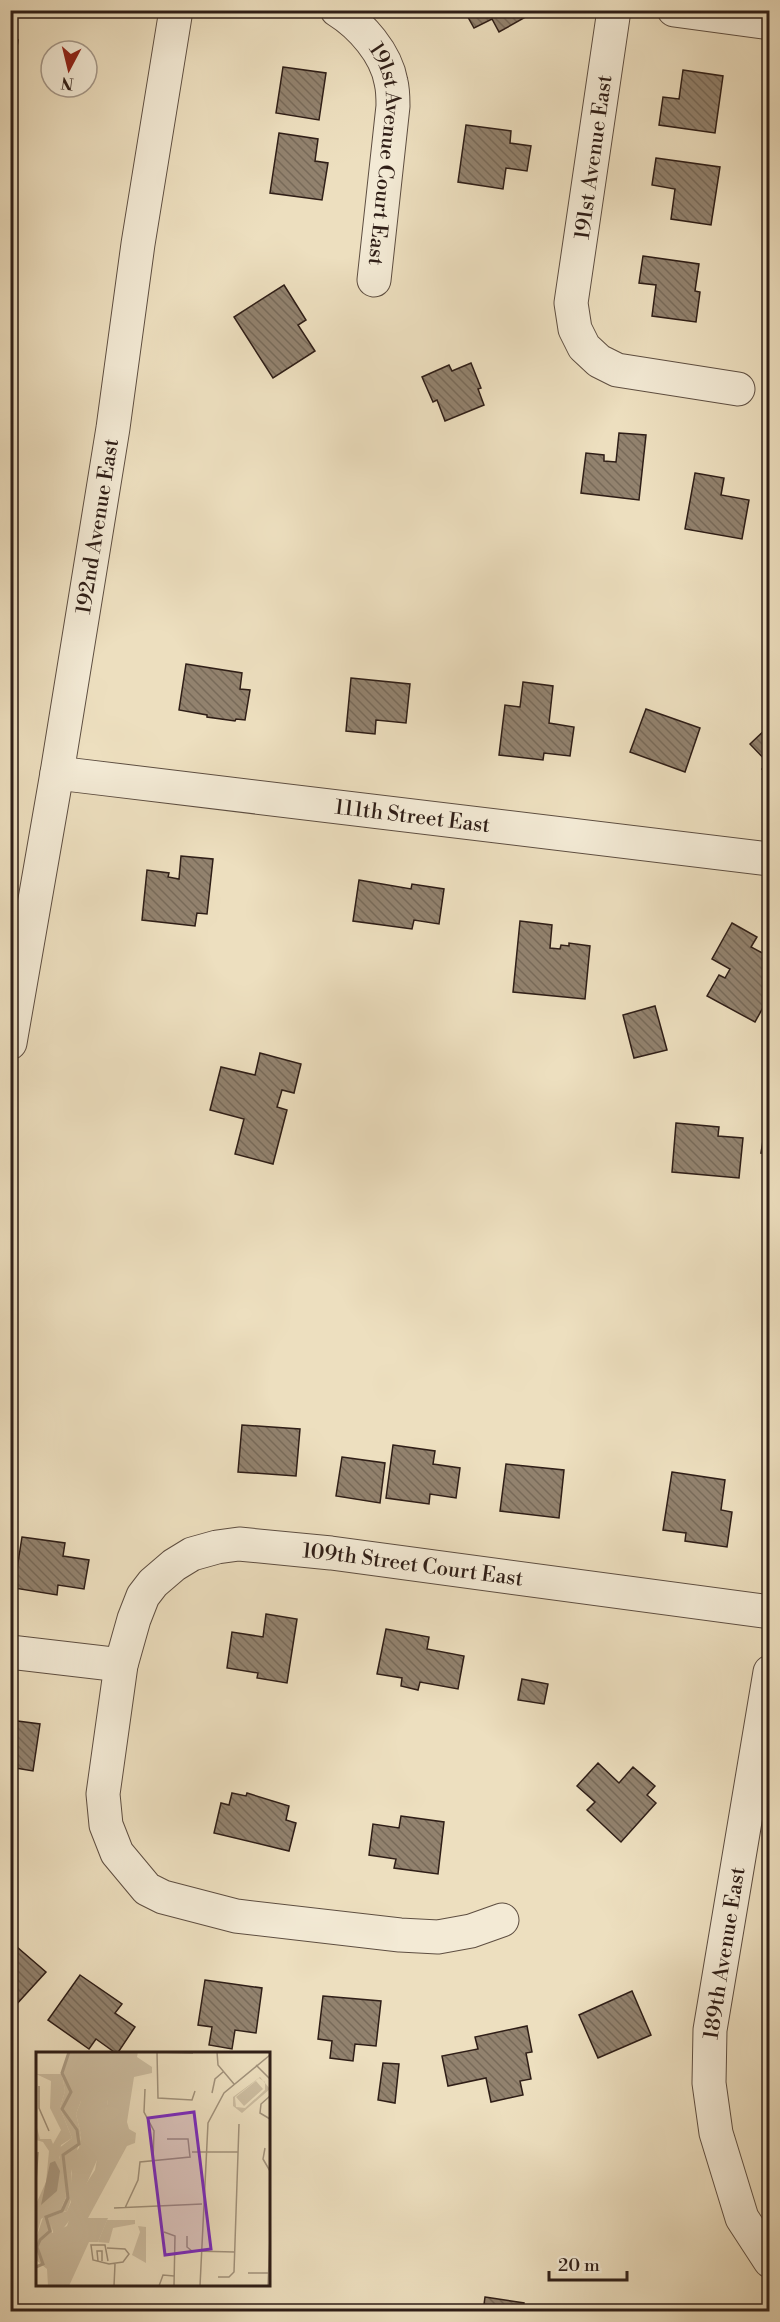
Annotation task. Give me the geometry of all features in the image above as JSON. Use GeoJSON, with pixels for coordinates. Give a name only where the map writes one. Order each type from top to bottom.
{"type":"FeatureCollection","features":[{"type":"Feature","properties":{"kind":"street","name":"192nd Avenue East"},"geometry":{"type":"LineString","coordinates":[[10,1043],[113,428],[138,244],[176,10]]}},
{"type":"Feature","properties":{"kind":"street","name":"191st Avenue Court East"},"geometry":{"type":"LineString","coordinates":[[337,10],[371,39],[391,80],[393,106],[374,280]]}},
{"type":"Feature","properties":{"kind":"street","name":"191st Avenue East"},"geometry":{"type":"LineString","coordinates":[[614,10],[571,303],[575,329],[584,347],[599,361],[617,370],[738,389]]}},
{"type":"Feature","properties":{"kind":"street"},"geometry":{"type":"LineString","coordinates":[[674,10],[770,23]]}},
{"type":"Feature","properties":{"kind":"street","name":"111th Street East"},"geometry":{"type":"LineString","coordinates":[[57,773],[770,859]]}},
{"type":"Feature","properties":{"kind":"street","name":"109th Street Court East"},"geometry":{"type":"LineString","coordinates":[[501,1920],[471,1931],[438,1937],[400,1935],[236,1916],[163,1897],[147,1889],[117,1853],[106,1826],[103,1794],[121,1665],[134,1618],[143,1596],[153,1583],[174,1564],[192,1554],[217,1546],[239,1544],[331,1553],[770,1612]]}},
{"type":"Feature","properties":{"kind":"street"},"geometry":{"type":"LineString","coordinates":[[10,1652],[121,1665]]}},
{"type":"Feature","properties":{"kind":"street","name":"189th Avenue East"},"geometry":{"type":"LineString","coordinates":[[770,1672],[710,2030],[709,2083],[716,2133],[729,2181],[742,2218],[770,2261]]}},
{"type":"Feature","properties":{"kind":"building"},"geometry":{"type":"Polygon","coordinates":[[[464,10],[538,10],[499,32],[492,19],[474,28],[464,10]]]}},
{"type":"Feature","properties":{"kind":"building"},"geometry":{"type":"Polygon","coordinates":[[[10,39],[18,40],[13,79],[10,79],[10,39]]]}},
{"type":"Feature","properties":{"kind":"building"},"geometry":{"type":"Polygon","coordinates":[[[283,67],[326,73],[319,120],[276,113],[283,67]]]}},
{"type":"Feature","properties":{"kind":"building"},"geometry":{"type":"Polygon","coordinates":[[[683,70],[723,76],[715,133],[659,125],[663,97],[679,99],[683,70]]]}},
{"type":"Feature","properties":{"kind":"building"},"geometry":{"type":"Polygon","coordinates":[[[466,125],[511,131],[510,143],[531,146],[527,171],[506,168],[503,189],[458,182],[466,125]]]}},
{"type":"Feature","properties":{"kind":"building"},"geometry":{"type":"Polygon","coordinates":[[[279,133],[318,139],[315,161],[328,163],[322,200],[270,193],[279,133]]]}},
{"type":"Feature","properties":{"kind":"building"},"geometry":{"type":"Polygon","coordinates":[[[656,158],[720,167],[711,225],[671,219],[675,189],[652,185],[656,158]]]}},
{"type":"Feature","properties":{"kind":"building"},"geometry":{"type":"Polygon","coordinates":[[[643,256],[699,264],[695,291],[700,292],[696,322],[652,316],[656,285],[639,283],[643,256]]]}},
{"type":"Feature","properties":{"kind":"building"},"geometry":{"type":"Polygon","coordinates":[[[284,285],[306,320],[298,325],[315,351],[273,378],[234,317],[284,285]]]}},
{"type":"Feature","properties":{"kind":"building"},"geometry":{"type":"Polygon","coordinates":[[[471,363],[481,388],[478,389],[484,405],[445,421],[437,400],[433,402],[422,377],[449,365],[452,371],[471,363]]]}},
{"type":"Feature","properties":{"kind":"building"},"geometry":{"type":"Polygon","coordinates":[[[619,433],[646,435],[639,500],[581,493],[586,453],[604,455],[604,461],[616,462],[619,433]]]}},
{"type":"Feature","properties":{"kind":"building"},"geometry":{"type":"Polygon","coordinates":[[[695,473],[724,478],[721,495],[749,500],[742,539],[685,529],[695,473]]]}},
{"type":"Feature","properties":{"kind":"building"},"geometry":{"type":"Polygon","coordinates":[[[186,664],[242,673],[240,689],[250,690],[245,720],[207,717],[207,715],[179,710],[186,664]]]}},
{"type":"Feature","properties":{"kind":"building"},"geometry":{"type":"Polygon","coordinates":[[[351,678],[410,684],[406,723],[376,720],[375,734],[346,731],[351,678]]]}},
{"type":"Feature","properties":{"kind":"building"},"geometry":{"type":"Polygon","coordinates":[[[523,682],[553,686],[549,723],[574,727],[570,756],[544,753],[543,760],[499,755],[505,705],[520,707],[523,682]]]}},
{"type":"Feature","properties":{"kind":"building"},"geometry":{"type":"Polygon","coordinates":[[[646,709],[700,728],[685,772],[630,752],[646,709]]]}},
{"type":"Feature","properties":{"kind":"building"},"geometry":{"type":"Polygon","coordinates":[[[770,725],[770,778],[762,769],[768,763],[750,744],[770,725]]]}},
{"type":"Feature","properties":{"kind":"building"},"geometry":{"type":"Polygon","coordinates":[[[181,856],[213,859],[207,914],[197,913],[195,926],[142,920],[147,870],[169,873],[168,877],[179,879],[181,856]]]}},
{"type":"Feature","properties":{"kind":"building"},"geometry":{"type":"Polygon","coordinates":[[[359,880],[411,889],[412,884],[444,889],[439,924],[414,920],[412,929],[353,921],[359,880]]]}},
{"type":"Feature","properties":{"kind":"building"},"geometry":{"type":"Polygon","coordinates":[[[520,921],[552,925],[550,948],[560,949],[561,945],[569,946],[569,943],[590,946],[585,999],[513,992],[520,921]]]}},
{"type":"Feature","properties":{"kind":"building"},"geometry":{"type":"Polygon","coordinates":[[[732,923],[757,937],[751,947],[770,957],[770,995],[755,1022],[707,996],[719,975],[725,978],[730,969],[712,959],[732,923]]]}},
{"type":"Feature","properties":{"kind":"building"},"geometry":{"type":"Polygon","coordinates":[[[655,1006],[667,1050],[634,1058],[623,1015],[655,1006]]]}},
{"type":"Feature","properties":{"kind":"building"},"geometry":{"type":"Polygon","coordinates":[[[260,1053],[301,1064],[294,1093],[282,1090],[277,1107],[287,1110],[273,1164],[235,1154],[244,1119],[210,1110],[221,1067],[255,1075],[260,1053]]]}},
{"type":"Feature","properties":{"kind":"building"},"geometry":{"type":"Polygon","coordinates":[[[768,1109],[770,1109],[770,1154],[761,1153],[768,1109]]]}},
{"type":"Feature","properties":{"kind":"building"},"geometry":{"type":"Polygon","coordinates":[[[676,1123],[719,1127],[718,1136],[743,1138],[739,1178],[672,1172],[676,1123]]]}},
{"type":"Feature","properties":{"kind":"building"},"geometry":{"type":"Polygon","coordinates":[[[242,1425],[300,1429],[296,1476],[238,1472],[242,1425]]]}},
{"type":"Feature","properties":{"kind":"building"},"geometry":{"type":"Polygon","coordinates":[[[393,1445],[435,1451],[433,1464],[460,1468],[456,1498],[430,1494],[429,1504],[386,1498],[393,1445]]]}},
{"type":"Feature","properties":{"kind":"building"},"geometry":{"type":"Polygon","coordinates":[[[342,1457],[385,1463],[380,1503],[336,1496],[342,1457]]]}},
{"type":"Feature","properties":{"kind":"building"},"geometry":{"type":"Polygon","coordinates":[[[506,1464],[564,1470],[559,1518],[500,1511],[506,1464]]]}},
{"type":"Feature","properties":{"kind":"building"},"geometry":{"type":"Polygon","coordinates":[[[672,1472],[725,1480],[721,1510],[732,1512],[727,1547],[685,1541],[686,1533],[663,1530],[672,1472]]]}},
{"type":"Feature","properties":{"kind":"building"},"geometry":{"type":"Polygon","coordinates":[[[22,1537],[65,1543],[63,1556],[89,1560],[84,1589],[58,1585],[57,1595],[14,1588],[22,1537]]]}},
{"type":"Feature","properties":{"kind":"building"},"geometry":{"type":"Polygon","coordinates":[[[266,1614],[297,1619],[287,1683],[257,1678],[258,1673],[227,1668],[232,1632],[263,1637],[266,1614]]]}},
{"type":"Feature","properties":{"kind":"building"},"geometry":{"type":"Polygon","coordinates":[[[386,1629],[429,1637],[427,1649],[464,1656],[458,1689],[420,1682],[418,1690],[401,1686],[402,1678],[377,1674],[386,1629]]]}},
{"type":"Feature","properties":{"kind":"building"},"geometry":{"type":"Polygon","coordinates":[[[522,1679],[548,1684],[544,1704],[518,1700],[522,1679]]]}},
{"type":"Feature","properties":{"kind":"building"},"geometry":{"type":"Polygon","coordinates":[[[10,1720],[40,1724],[33,1771],[10,1767],[10,1720]]]}},
{"type":"Feature","properties":{"kind":"building"},"geometry":{"type":"Polygon","coordinates":[[[598,1763],[619,1783],[633,1767],[655,1786],[647,1795],[656,1803],[621,1842],[587,1810],[595,1802],[577,1786],[598,1763]]]}},
{"type":"Feature","properties":{"kind":"building"},"geometry":{"type":"Polygon","coordinates":[[[232,1793],[246,1796],[247,1793],[289,1806],[286,1820],[296,1823],[289,1851],[214,1833],[221,1803],[229,1805],[232,1793]]]}},
{"type":"Feature","properties":{"kind":"building"},"geometry":{"type":"Polygon","coordinates":[[[401,1816],[444,1822],[438,1874],[394,1868],[396,1859],[369,1855],[373,1824],[399,1828],[401,1816]]]}},
{"type":"Feature","properties":{"kind":"building"},"geometry":{"type":"Polygon","coordinates":[[[10,1941],[46,1972],[15,2006],[10,2002],[10,1941]]]}},
{"type":"Feature","properties":{"kind":"building"},"geometry":{"type":"Polygon","coordinates":[[[80,1975],[122,2004],[115,2013],[135,2027],[118,2052],[114,2052],[96,2039],[89,2049],[48,2020],[80,1975]]]}},
{"type":"Feature","properties":{"kind":"building"},"geometry":{"type":"Polygon","coordinates":[[[205,1980],[262,1988],[256,2033],[235,2030],[232,2049],[209,2045],[212,2027],[198,2025],[205,1980]]]}},
{"type":"Feature","properties":{"kind":"building"},"geometry":{"type":"Polygon","coordinates":[[[632,1991],[651,2035],[598,2058],[579,2015],[632,1991]]]}},
{"type":"Feature","properties":{"kind":"building"},"geometry":{"type":"Polygon","coordinates":[[[323,1996],[381,2001],[376,2046],[355,2044],[353,2061],[330,2058],[332,2041],[318,2039],[323,1996]]]}},
{"type":"Feature","properties":{"kind":"building"},"geometry":{"type":"Polygon","coordinates":[[[527,2026],[532,2052],[526,2053],[531,2079],[520,2081],[523,2095],[491,2102],[486,2078],[448,2086],[442,2056],[478,2049],[475,2037],[527,2026]]]}},
{"type":"Feature","properties":{"kind":"building"},"geometry":{"type":"Polygon","coordinates":[[[383,2063],[399,2064],[395,2103],[378,2100],[383,2063]]]}},
{"type":"Feature","properties":{"kind":"building"},"geometry":{"type":"Polygon","coordinates":[[[485,2297],[524,2303],[523,2312],[483,2312],[485,2297]]]}}]}
